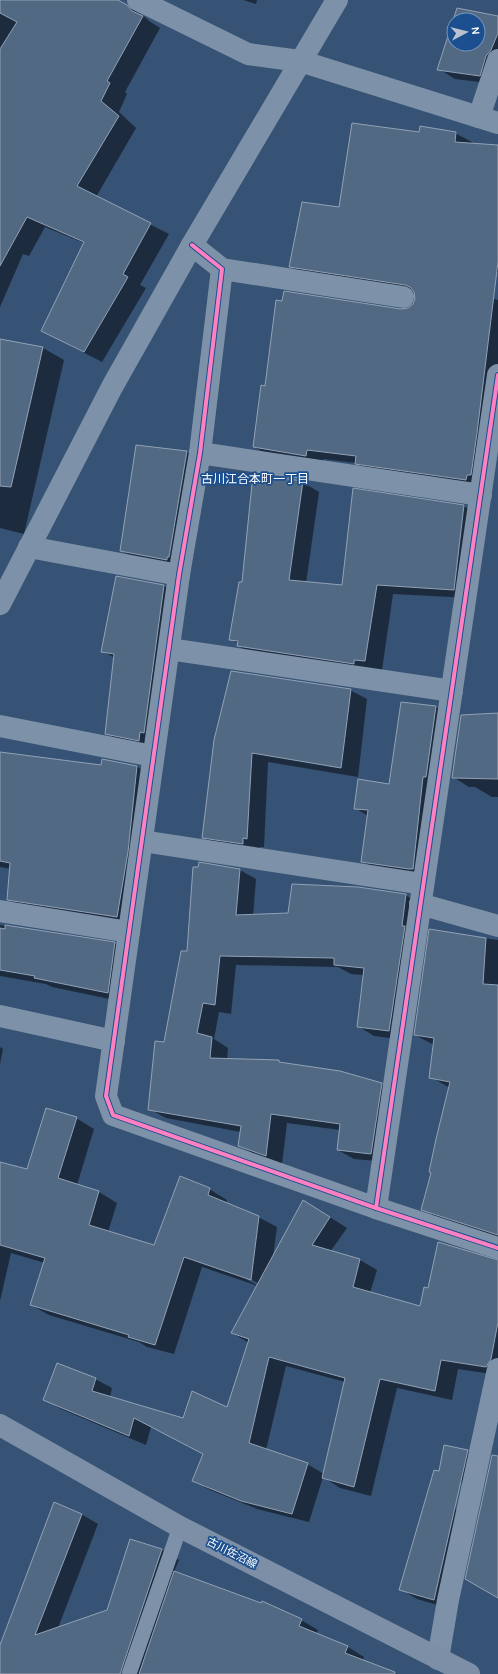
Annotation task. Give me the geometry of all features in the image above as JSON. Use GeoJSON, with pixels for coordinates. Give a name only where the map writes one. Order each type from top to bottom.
{"type":"FeatureCollection","features":[{"type":"Feature","properties":{"kind":"main road","name":"古川佐沼線"},"geometry":{"type":"LineString","coordinates":[[0,1425],[180,1527],[469,1674]]}},
{"type":"Feature","properties":{"kind":"street"},"geometry":{"type":"LineString","coordinates":[[138,0],[248,54],[300,61],[488,120],[498,60]]}},
{"type":"Feature","properties":{"kind":"street"},"geometry":{"type":"LineString","coordinates":[[0,604],[112,387],[192,245],[337,0]]}},
{"type":"Feature","properties":{"kind":"street"},"geometry":{"type":"LineString","coordinates":[[192,245],[222,269],[403,297]]}},
{"type":"Feature","properties":{"kind":"street"},"geometry":{"type":"LineString","coordinates":[[222,269],[200,453],[179,575],[106,1096],[113,1115],[376,1208],[498,1248]]}},
{"type":"Feature","properties":{"kind":"street"},"geometry":{"type":"LineString","coordinates":[[376,1208],[498,375]]}},
{"type":"Feature","properties":{"kind":"street"},"geometry":{"type":"LineString","coordinates":[[200,453],[481,495]]}},
{"type":"Feature","properties":{"kind":"street"},"geometry":{"type":"LineString","coordinates":[[29,547],[179,575]]}},
{"type":"Feature","properties":{"kind":"street"},"geometry":{"type":"LineString","coordinates":[[169,649],[452,691]]}},
{"type":"Feature","properties":{"kind":"street"},"geometry":{"type":"LineString","coordinates":[[0,726],[153,756]]}},
{"type":"Feature","properties":{"kind":"street"},"geometry":{"type":"LineString","coordinates":[[142,842],[422,894],[498,926]]}},
{"type":"Feature","properties":{"kind":"street"},"geometry":{"type":"LineString","coordinates":[[0,911],[129,932]]}},
{"type":"Feature","properties":{"kind":"street"},"geometry":{"type":"LineString","coordinates":[[0,1016],[114,1041]]}},
{"type":"Feature","properties":{"kind":"street"},"geometry":{"type":"LineString","coordinates":[[438,1658],[448,1600],[498,1369]]}},
{"type":"Feature","properties":{"kind":"lane"},"geometry":{"type":"LineString","coordinates":[[129,1674],[180,1527]]}},
{"type":"Feature","properties":{"kind":"building"},"geometry":{"type":"Polygon","coordinates":[[[0,0],[118,0],[127,5],[132,11],[143,16],[107,81],[110,83],[101,101],[119,116],[77,186],[151,223],[123,274],[128,277],[84,352],[41,331],[84,242],[27,217],[0,266],[0,49],[17,22],[0,13],[0,0]]]}},
{"type":"Feature","properties":{"kind":"building"},"geometry":{"type":"Polygon","coordinates":[[[457,8],[478,12],[456,12],[457,8]]]}},
{"type":"Feature","properties":{"kind":"building"},"geometry":{"type":"Polygon","coordinates":[[[486,14],[498,16],[498,33],[491,50],[486,56],[480,76],[437,70],[446,42],[446,52],[486,52],[486,14]]]}},
{"type":"Feature","properties":{"kind":"building"},"geometry":{"type":"Polygon","coordinates":[[[352,123],[419,132],[420,126],[456,132],[455,142],[498,145],[498,262],[471,475],[467,475],[466,480],[355,464],[356,456],[307,450],[306,456],[253,447],[261,385],[265,386],[276,300],[282,301],[284,291],[401,309],[408,308],[413,304],[415,299],[414,292],[410,287],[405,285],[289,267],[302,202],[339,207],[352,123]]]}},
{"type":"Feature","properties":{"kind":"building"},"geometry":{"type":"Polygon","coordinates":[[[0,339],[43,347],[11,487],[0,486],[0,339]]]}},
{"type":"Feature","properties":{"kind":"building"},"geometry":{"type":"Polygon","coordinates":[[[136,445],[187,451],[169,557],[167,557],[167,560],[120,551],[136,445]]]}},
{"type":"Feature","properties":{"kind":"building"},"geometry":{"type":"Polygon","coordinates":[[[253,474],[303,481],[289,580],[342,585],[353,488],[464,505],[454,590],[377,585],[365,661],[354,660],[354,664],[237,646],[238,641],[229,640],[239,582],[242,582],[253,474]]]}},
{"type":"Feature","properties":{"kind":"building"},"geometry":{"type":"Polygon","coordinates":[[[116,576],[164,585],[144,733],[140,732],[139,741],[105,734],[114,654],[101,652],[116,576]]]}},
{"type":"Feature","properties":{"kind":"building"},"geometry":{"type":"Polygon","coordinates":[[[231,671],[351,689],[341,768],[252,753],[247,839],[243,838],[243,844],[202,838],[214,740],[231,671]]]}},
{"type":"Feature","properties":{"kind":"building"},"geometry":{"type":"Polygon","coordinates":[[[401,702],[436,706],[426,777],[423,777],[413,869],[361,862],[368,810],[354,809],[358,779],[389,784],[401,702]]]}},
{"type":"Feature","properties":{"kind":"building"},"geometry":{"type":"Polygon","coordinates":[[[498,713],[498,779],[452,778],[461,715],[498,713]]]}},
{"type":"Feature","properties":{"kind":"building"},"geometry":{"type":"Polygon","coordinates":[[[0,752],[101,765],[102,759],[137,766],[128,852],[117,917],[7,900],[10,863],[0,861],[0,752]]]}},
{"type":"Feature","properties":{"kind":"building"},"geometry":{"type":"Polygon","coordinates":[[[199,862],[240,869],[236,915],[288,913],[292,884],[358,887],[406,894],[402,926],[405,926],[389,1031],[357,1027],[364,968],[334,965],[334,958],[220,956],[215,1005],[203,1003],[197,1033],[212,1037],[210,1058],[279,1060],[279,1062],[340,1071],[382,1083],[371,1154],[337,1150],[340,1124],[271,1114],[266,1156],[238,1146],[241,1126],[148,1110],[155,1041],[164,1042],[181,951],[187,951],[193,867],[198,867],[199,862]]]}},
{"type":"Feature","properties":{"kind":"building"},"geometry":{"type":"Polygon","coordinates":[[[5,925],[115,942],[108,993],[34,978],[35,976],[0,970],[0,928],[5,929],[5,925]]]}},
{"type":"Feature","properties":{"kind":"building"},"geometry":{"type":"Polygon","coordinates":[[[429,929],[486,938],[483,984],[498,985],[498,1235],[421,1210],[431,1173],[429,1172],[450,1082],[429,1078],[434,1038],[414,1035],[429,929]]]}},
{"type":"Feature","properties":{"kind":"building"},"geometry":{"type":"Polygon","coordinates":[[[46,1108],[77,1117],[58,1178],[99,1191],[89,1225],[154,1245],[180,1176],[210,1188],[208,1195],[259,1216],[251,1280],[184,1257],[155,1345],[128,1337],[129,1335],[30,1305],[45,1258],[0,1245],[0,1162],[27,1169],[46,1108]]]}},
{"type":"Feature","properties":{"kind":"building"},"geometry":{"type":"Polygon","coordinates":[[[303,1200],[330,1217],[312,1245],[360,1259],[353,1287],[420,1306],[424,1287],[428,1288],[438,1242],[498,1260],[498,1322],[491,1359],[486,1367],[441,1360],[435,1391],[380,1379],[354,1487],[322,1478],[345,1378],[269,1357],[249,1443],[308,1463],[292,1514],[241,1501],[192,1481],[203,1454],[134,1418],[129,1436],[43,1400],[57,1363],[96,1378],[92,1391],[183,1418],[192,1391],[227,1407],[249,1339],[231,1333],[303,1200]]]}},
{"type":"Feature","properties":{"kind":"building"},"geometry":{"type":"Polygon","coordinates":[[[444,1445],[468,1450],[434,1600],[399,1590],[434,1470],[439,1471],[444,1445]]]}},
{"type":"Feature","properties":{"kind":"building"},"geometry":{"type":"Polygon","coordinates":[[[492,1455],[498,1456],[498,1598],[465,1579],[492,1455]]]}},
{"type":"Feature","properties":{"kind":"building"},"geometry":{"type":"Polygon","coordinates":[[[54,1502],[82,1514],[35,1635],[107,1610],[130,1539],[162,1549],[120,1674],[0,1674],[0,1645],[54,1502]]]}},
{"type":"Feature","properties":{"kind":"building"},"geometry":{"type":"Polygon","coordinates":[[[174,1571],[261,1603],[262,1601],[302,1619],[299,1626],[348,1646],[345,1653],[395,1672],[395,1674],[139,1674],[174,1571]]]}},
{"type":"Feature","properties":{"kind":"cycle path"},"geometry":{"type":"LineString","coordinates":[[192,245],[222,269],[200,453],[179,575],[106,1096],[113,1115],[376,1208],[498,1248]]}},
{"type":"Feature","properties":{"kind":"cycle path"},"geometry":{"type":"LineString","coordinates":[[376,1208],[498,375]]}},
{"type":"Feature","properties":{"kind":"district","name":"古川江合本町一丁目"},"geometry":{"type":"Point","coordinates":[255,479]}}]}
